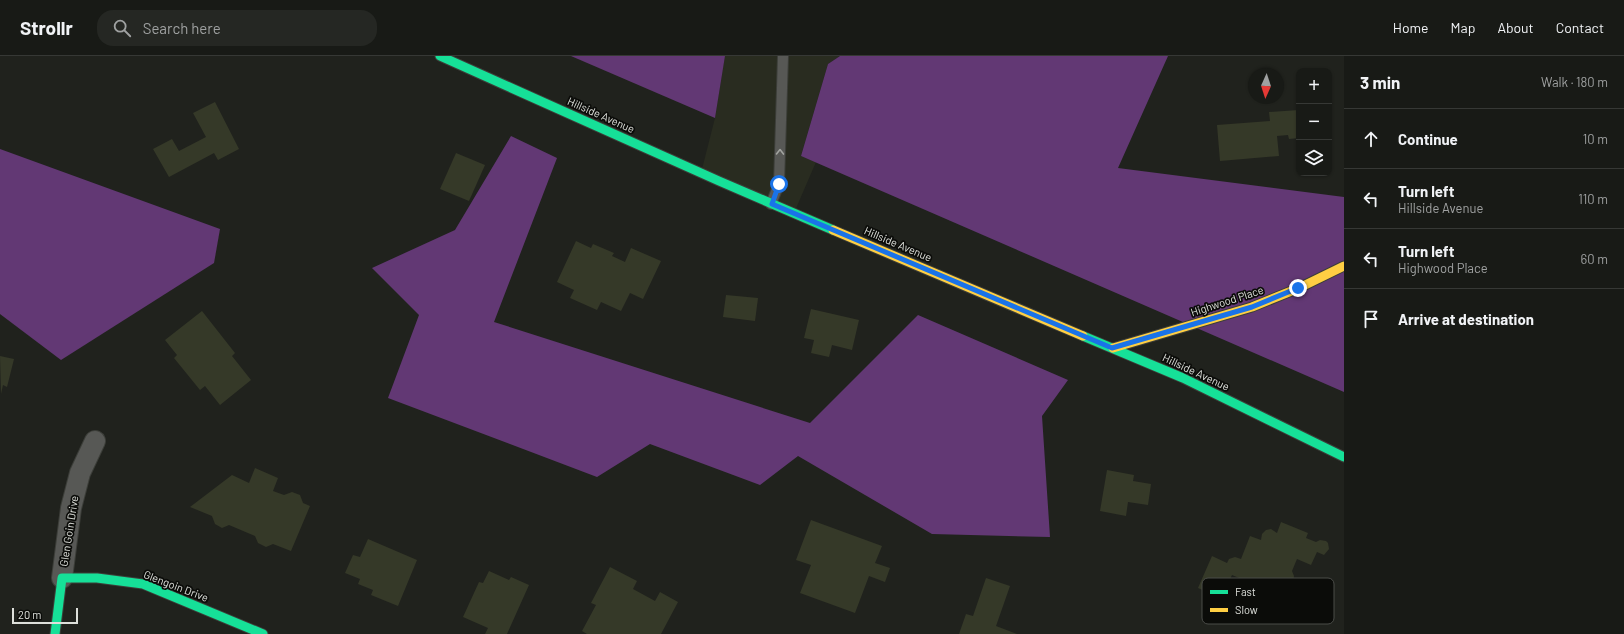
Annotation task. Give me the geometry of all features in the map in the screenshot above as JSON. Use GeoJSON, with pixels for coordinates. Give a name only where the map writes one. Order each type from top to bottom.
{"type":"FeatureCollection","features":[{"type":"Feature","properties":{"kind":"main road","name":"Hillside Avenue"},"geometry":{"type":"LineString","coordinates":[[440,56],[772,204],[1183,378],[1344,457]]}},
{"type":"Feature","properties":{"kind":"main road","name":"Highwood Place"},"geometry":{"type":"LineString","coordinates":[[1112,348],[1252,307],[1298,288],[1344,266]]}},
{"type":"Feature","properties":{"kind":"main road"},"geometry":{"type":"LineString","coordinates":[[55,634],[62,578]]}},
{"type":"Feature","properties":{"kind":"main road","name":"Glengoin Drive"},"geometry":{"type":"LineString","coordinates":[[62,578],[98,578],[143,584],[263,634]]}},
{"type":"Feature","properties":{"kind":"street","name":"Glen Goin Drive"},"geometry":{"type":"LineString","coordinates":[[62,578],[71,508],[80,474],[96,441]]}},
{"type":"Feature","properties":{"kind":"lane"},"geometry":{"type":"LineString","coordinates":[[772,204],[779,184],[783,56]]}},
{"type":"Feature","properties":{"kind":"shaded area"},"geometry":{"type":"Polygon","coordinates":[[[571,56],[725,56],[715,118],[571,56]]]}},
{"type":"Feature","properties":{"kind":"shaded area"},"geometry":{"type":"Polygon","coordinates":[[[725,56],[840,56],[828,64],[801,156],[816,162],[794,213],[701,173],[715,118],[725,56]]]}},
{"type":"Feature","properties":{"kind":"shaded area"},"geometry":{"type":"Polygon","coordinates":[[[840,56],[1168,56],[1118,168],[1344,197],[1344,392],[801,156],[828,64],[840,56]]]}},
{"type":"Feature","properties":{"kind":"shaded area"},"geometry":{"type":"Polygon","coordinates":[[[511,136],[557,158],[494,322],[810,423],[918,315],[1068,380],[1042,416],[1050,537],[932,534],[798,456],[760,485],[650,444],[597,477],[388,398],[419,315],[372,268],[455,230],[511,136]]]}},
{"type":"Feature","properties":{"kind":"shaded area"},"geometry":{"type":"Polygon","coordinates":[[[0,149],[220,229],[214,263],[61,360],[0,314],[0,149]]]}},
{"type":"Feature","properties":{"kind":"building"},"geometry":{"type":"Polygon","coordinates":[[[215,102],[239,149],[218,160],[214,153],[169,177],[153,149],[172,139],[179,151],[206,137],[193,113],[215,102]]]}},
{"type":"Feature","properties":{"kind":"building"},"geometry":{"type":"Polygon","coordinates":[[[1296,110],[1296,138],[1289,139],[1288,135],[1277,136],[1279,156],[1220,161],[1217,125],[1270,121],[1269,112],[1296,110]]]}},
{"type":"Feature","properties":{"kind":"building"},"geometry":{"type":"Polygon","coordinates":[[[456,153],[485,165],[469,201],[440,189],[456,153]]]}},
{"type":"Feature","properties":{"kind":"building"},"geometry":{"type":"Polygon","coordinates":[[[576,241],[591,248],[593,244],[614,253],[612,256],[625,262],[631,248],[661,261],[643,299],[630,293],[621,311],[601,302],[597,310],[570,298],[574,290],[557,282],[576,241]]]}},
{"type":"Feature","properties":{"kind":"building"},"geometry":{"type":"Polygon","coordinates":[[[726,295],[758,298],[755,321],[723,317],[726,295]]]}},
{"type":"Feature","properties":{"kind":"building"},"geometry":{"type":"Polygon","coordinates":[[[811,309],[859,320],[852,350],[832,345],[829,357],[811,353],[814,340],[804,338],[811,309]]]}},
{"type":"Feature","properties":{"kind":"building"},"geometry":{"type":"Polygon","coordinates":[[[202,311],[235,353],[232,356],[251,380],[220,405],[205,386],[200,390],[174,358],[177,355],[165,340],[202,311]]]}},
{"type":"Feature","properties":{"kind":"building"},"geometry":{"type":"Polygon","coordinates":[[[0,356],[14,359],[7,387],[3,385],[1,394],[0,356]]]}},
{"type":"Feature","properties":{"kind":"building"},"geometry":{"type":"Polygon","coordinates":[[[255,468],[278,478],[273,491],[284,495],[292,492],[300,495],[303,503],[310,506],[291,551],[273,544],[266,547],[258,543],[255,536],[229,525],[222,528],[215,524],[212,516],[190,507],[232,475],[249,483],[255,468]]]}},
{"type":"Feature","properties":{"kind":"building"},"geometry":{"type":"Polygon","coordinates":[[[1107,470],[1134,475],[1133,481],[1151,484],[1148,505],[1128,502],[1126,516],[1100,511],[1107,470]]]}},
{"type":"Feature","properties":{"kind":"building"},"geometry":{"type":"Polygon","coordinates":[[[811,520],[882,546],[875,563],[890,568],[885,582],[869,576],[855,613],[800,593],[811,565],[796,560],[811,520]]]}},
{"type":"Feature","properties":{"kind":"building"},"geometry":{"type":"Polygon","coordinates":[[[1281,522],[1308,533],[1306,538],[1316,542],[1320,540],[1326,541],[1329,549],[1324,555],[1317,552],[1311,565],[1297,559],[1292,571],[1294,578],[1239,578],[1232,575],[1231,578],[1202,578],[1212,556],[1227,563],[1229,559],[1235,557],[1241,559],[1250,536],[1261,540],[1262,534],[1266,530],[1271,529],[1277,533],[1281,522]]]}},
{"type":"Feature","properties":{"kind":"building"},"geometry":{"type":"Polygon","coordinates":[[[368,539],[417,560],[398,606],[371,595],[373,590],[358,584],[360,579],[345,573],[353,555],[360,557],[368,539]]]}},
{"type":"Feature","properties":{"kind":"building"},"geometry":{"type":"Polygon","coordinates":[[[610,567],[637,581],[633,589],[655,601],[660,592],[678,602],[661,634],[587,634],[582,631],[596,605],[591,603],[610,567]]]}},
{"type":"Feature","properties":{"kind":"building"},"geometry":{"type":"Polygon","coordinates":[[[489,571],[509,580],[511,577],[529,585],[507,634],[485,634],[488,628],[463,617],[479,582],[483,583],[489,571]]]}},
{"type":"Feature","properties":{"kind":"building"},"geometry":{"type":"Polygon","coordinates":[[[986,578],[1010,586],[996,626],[1017,634],[959,634],[966,614],[973,616],[986,578]]]}},
{"type":"Feature","properties":{"kind":"building"},"geometry":{"type":"Polygon","coordinates":[[[1202,579],[1202,590],[1198,588],[1202,579]]]}},
{"type":"Feature","properties":{"kind":"traffic: fast"},"geometry":{"type":"LineString","coordinates":[[440,56],[719,181],[833,230]]}},
{"type":"Feature","properties":{"kind":"traffic: fast"},"geometry":{"type":"LineString","coordinates":[[1083,336],[1183,378],[1344,457]]}},
{"type":"Feature","properties":{"kind":"traffic: fast"},"geometry":{"type":"LineString","coordinates":[[55,634],[62,578],[97,578],[143,584],[263,634]]}},
{"type":"Feature","properties":{"kind":"traffic: slow"},"geometry":{"type":"LineString","coordinates":[[833,230],[1083,336]]}},
{"type":"Feature","properties":{"kind":"traffic: slow"},"geometry":{"type":"LineString","coordinates":[[1113,348],[1252,307],[1299,288],[1344,266]]}},
{"type":"Feature","properties":{"kind":"route"},"geometry":{"type":"LineString","coordinates":[[779,184],[772,204],[1112,348],[1252,307],[1298,288]]}}]}
